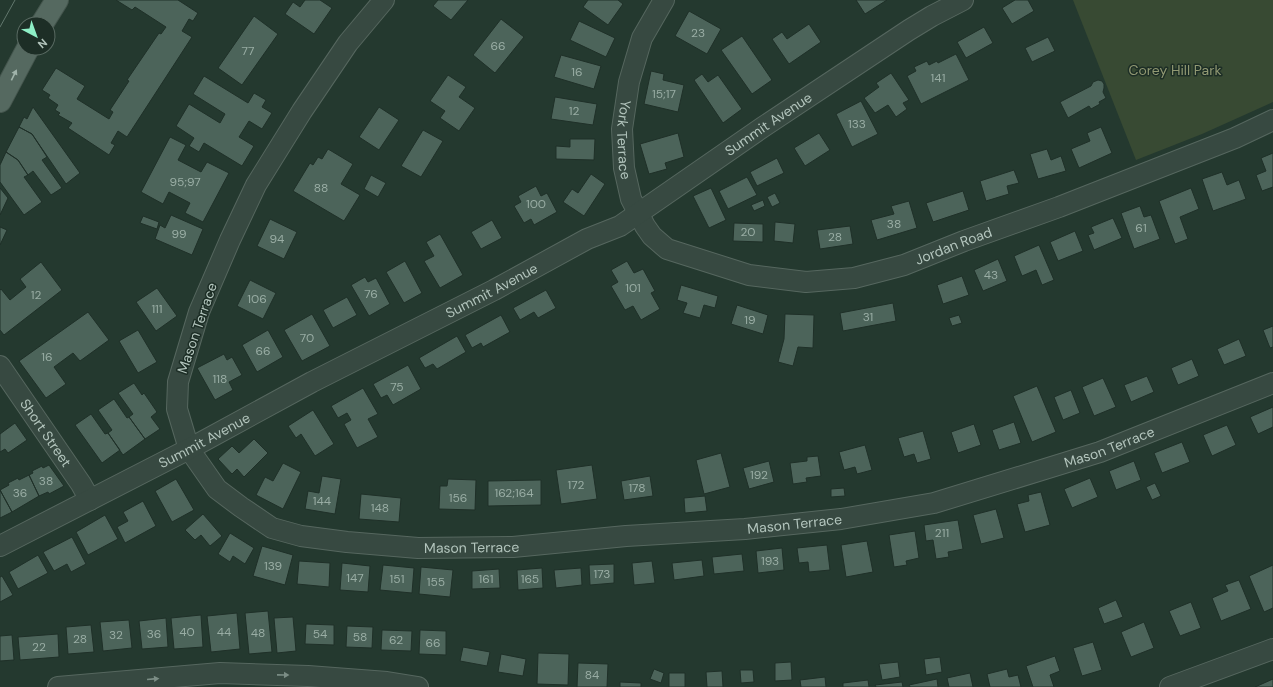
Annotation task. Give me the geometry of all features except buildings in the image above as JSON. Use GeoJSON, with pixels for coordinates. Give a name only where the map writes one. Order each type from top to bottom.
{"type":"FeatureCollection","features":[{"type":"Feature","properties":{"kind":"main road"},"geometry":{"type":"LineString","coordinates":[[47,16],[57,0]]}},
{"type":"Feature","properties":{"kind":"main road"},"geometry":{"type":"LineString","coordinates":[[0,101],[24,56]]}},
{"type":"Feature","properties":{"kind":"street","name":"Mason Terrace"},"geometry":{"type":"LineString","coordinates":[[384,0],[348,43],[302,111],[256,185],[199,312],[178,382],[177,409],[189,449],[217,489],[272,528],[301,536],[363,544],[418,548],[513,547],[626,536],[745,529],[841,519],[934,503],[1100,452],[1273,383]]}},
{"type":"Feature","properties":{"kind":"street","name":"York Terrace"},"geometry":{"type":"LineString","coordinates":[[638,213],[631,199],[624,168],[622,129],[629,82],[642,38],[664,0]]}},
{"type":"Feature","properties":{"kind":"street","name":"Summit Avenue"},"geometry":{"type":"LineString","coordinates":[[0,546],[189,449],[312,382],[494,290],[587,239],[620,226],[750,135],[909,30],[963,0]]}},
{"type":"Feature","properties":{"kind":"street","name":"Jordan Road"},"geometry":{"type":"LineString","coordinates":[[638,213],[652,236],[668,249],[749,275],[806,282],[854,278],[904,266],[1220,144],[1273,120]]}},
{"type":"Feature","properties":{"kind":"street","name":"Short Street"},"geometry":{"type":"LineString","coordinates":[[0,366],[81,484],[90,500]]}},
{"type":"Feature","properties":{"kind":"street"},"geometry":{"type":"LineString","coordinates":[[1170,687],[1273,649]]}},
{"type":"Feature","properties":{"kind":"street"},"geometry":{"type":"LineString","coordinates":[[58,687],[220,673],[308,676],[388,682],[418,687]]}},
{"type":"Feature","properties":{"kind":"green space","name":"Corey Hill Park"},"geometry":{"type":"Polygon","coordinates":[[[1073,0],[1273,0],[1273,102],[1202,134],[1136,160],[1073,0]]]}},
{"type":"Feature","properties":{"kind":"tram line"},"geometry":{"type":"LineString","coordinates":[[0,27],[15,0]]}}]}
